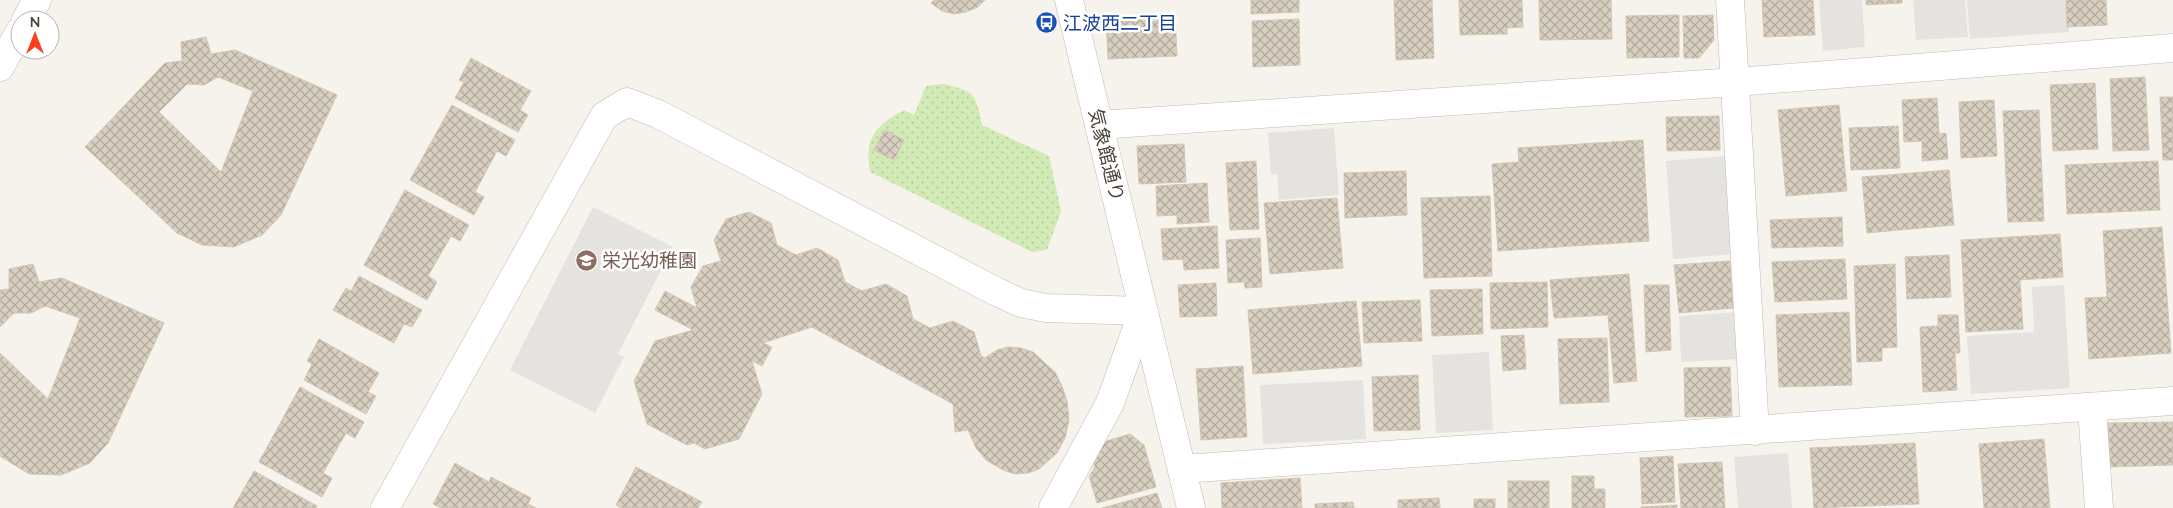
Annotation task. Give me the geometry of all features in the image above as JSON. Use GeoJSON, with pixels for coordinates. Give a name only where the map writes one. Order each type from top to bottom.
{"type":"FeatureCollection","features":[{"type":"Feature","properties":{"kind":"street","name":"気象館通り"},"geometry":{"type":"LineString","coordinates":[[1069,0],[1191,508]]}},
{"type":"Feature","properties":{"kind":"street"},"geometry":{"type":"LineString","coordinates":[[1730,0],[1755,431]]}},
{"type":"Feature","properties":{"kind":"street"},"geometry":{"type":"LineString","coordinates":[[1099,125],[1736,82],[2173,48]]}},
{"type":"Feature","properties":{"kind":"street"},"geometry":{"type":"LineString","coordinates":[[0,67],[10,49]]}},
{"type":"Feature","properties":{"kind":"street"},"geometry":{"type":"LineString","coordinates":[[385,508],[604,116],[627,102],[658,114],[996,291],[1021,302],[1046,308],[1143,311],[1110,403],[1053,508]]}},
{"type":"Feature","properties":{"kind":"street"},"geometry":{"type":"LineString","coordinates":[[1182,469],[2173,401]]}},
{"type":"Feature","properties":{"kind":"street"},"geometry":{"type":"LineString","coordinates":[[2092,408],[2099,508]]}},
{"type":"Feature","properties":{"kind":"green space"},"geometry":{"type":"Polygon","coordinates":[[[943,84],[962,89],[972,96],[978,106],[982,125],[1049,156],[1061,211],[1047,250],[1032,252],[870,172],[869,150],[874,134],[886,122],[904,110],[914,115],[926,86],[943,84]]]}},
{"type":"Feature","properties":{"kind":"shaded area"},"geometry":{"type":"Polygon","coordinates":[[[1819,0],[1862,0],[1865,47],[1823,51],[1819,0]]]}},
{"type":"Feature","properties":{"kind":"shaded area"},"geometry":{"type":"Polygon","coordinates":[[[1913,0],[1965,0],[1968,37],[1916,40],[1913,0]]]}},
{"type":"Feature","properties":{"kind":"shaded area"},"geometry":{"type":"Polygon","coordinates":[[[1967,0],[2067,0],[2069,32],[1970,39],[1967,0]]]}},
{"type":"Feature","properties":{"kind":"shaded area"},"geometry":{"type":"Polygon","coordinates":[[[1334,128],[1339,195],[1279,200],[1277,174],[1271,174],[1268,133],[1334,128]]]}},
{"type":"Feature","properties":{"kind":"shaded area"},"geometry":{"type":"Polygon","coordinates":[[[1727,156],[1734,254],[1673,259],[1666,161],[1727,156]]]}},
{"type":"Feature","properties":{"kind":"shaded area"},"geometry":{"type":"Polygon","coordinates":[[[593,207],[673,247],[618,354],[624,357],[595,413],[510,370],[593,207]]]}},
{"type":"Feature","properties":{"kind":"shaded area"},"geometry":{"type":"Polygon","coordinates":[[[2064,285],[2070,388],[1971,394],[1967,336],[2034,332],[2032,287],[2064,285]]]}},
{"type":"Feature","properties":{"kind":"shaded area"},"geometry":{"type":"Polygon","coordinates":[[[1738,312],[1741,359],[1681,362],[1679,316],[1738,312]]]}},
{"type":"Feature","properties":{"kind":"shaded area"},"geometry":{"type":"Polygon","coordinates":[[[1489,352],[1493,430],[1436,433],[1432,355],[1489,352]]]}},
{"type":"Feature","properties":{"kind":"shaded area"},"geometry":{"type":"Polygon","coordinates":[[[1363,380],[1366,439],[1263,444],[1260,385],[1363,380]]]}},
{"type":"Feature","properties":{"kind":"shaded area"},"geometry":{"type":"Polygon","coordinates":[[[1788,453],[1792,508],[1738,508],[1734,457],[1788,453]]]}},
{"type":"Feature","properties":{"kind":"building"},"geometry":{"type":"Polygon","coordinates":[[[934,0],[985,0],[978,7],[954,14],[942,11],[931,3],[934,0]]]}},
{"type":"Feature","properties":{"kind":"building"},"geometry":{"type":"Polygon","coordinates":[[[1251,0],[1299,0],[1299,12],[1251,14],[1251,0]]]}},
{"type":"Feature","properties":{"kind":"building"},"geometry":{"type":"Polygon","coordinates":[[[1394,0],[1432,0],[1434,58],[1396,60],[1394,0]]]}},
{"type":"Feature","properties":{"kind":"building"},"geometry":{"type":"Polygon","coordinates":[[[1459,0],[1522,0],[1523,27],[1507,28],[1507,34],[1460,35],[1459,0]]]}},
{"type":"Feature","properties":{"kind":"building"},"geometry":{"type":"Polygon","coordinates":[[[1539,0],[1611,0],[1612,39],[1540,40],[1539,0]]]}},
{"type":"Feature","properties":{"kind":"building"},"geometry":{"type":"Polygon","coordinates":[[[1762,0],[1813,0],[1815,35],[1764,37],[1762,0]]]}},
{"type":"Feature","properties":{"kind":"building"},"geometry":{"type":"Polygon","coordinates":[[[1866,0],[1902,0],[1902,3],[1866,5],[1866,0]]]}},
{"type":"Feature","properties":{"kind":"building"},"geometry":{"type":"Polygon","coordinates":[[[2066,0],[2106,0],[2107,25],[2067,27],[2066,0]]]}},
{"type":"Feature","properties":{"kind":"building"},"geometry":{"type":"Polygon","coordinates":[[[1175,14],[1177,56],[1108,59],[1106,17],[1175,14]]]}},
{"type":"Feature","properties":{"kind":"building"},"geometry":{"type":"Polygon","coordinates":[[[1679,15],[1679,57],[1627,58],[1626,16],[1679,15]]]}},
{"type":"Feature","properties":{"kind":"building"},"geometry":{"type":"Polygon","coordinates":[[[1713,15],[1714,40],[1699,58],[1684,58],[1683,16],[1713,15]]]}},
{"type":"Feature","properties":{"kind":"building"},"geometry":{"type":"Polygon","coordinates":[[[1299,19],[1300,65],[1253,67],[1252,21],[1299,19]]]}},
{"type":"Feature","properties":{"kind":"building"},"geometry":{"type":"Polygon","coordinates":[[[206,37],[211,54],[235,50],[337,95],[281,215],[262,235],[234,247],[202,245],[177,233],[85,147],[165,63],[182,61],[181,42],[206,37]],[[218,77],[204,85],[187,84],[159,112],[221,172],[253,91],[218,77]]]}},
{"type":"Feature","properties":{"kind":"building"},"geometry":{"type":"Polygon","coordinates":[[[471,58],[531,91],[520,110],[528,115],[518,132],[455,98],[464,82],[459,80],[471,58]]]}},
{"type":"Feature","properties":{"kind":"building"},"geometry":{"type":"Polygon","coordinates":[[[2145,77],[2149,150],[2113,151],[2110,79],[2145,77]]]}},
{"type":"Feature","properties":{"kind":"building"},"geometry":{"type":"Polygon","coordinates":[[[2095,83],[2098,149],[2053,151],[2050,85],[2095,83]]]}},
{"type":"Feature","properties":{"kind":"building"},"geometry":{"type":"Polygon","coordinates":[[[2160,97],[2173,97],[2173,160],[2163,160],[2160,97]]]}},
{"type":"Feature","properties":{"kind":"building"},"geometry":{"type":"Polygon","coordinates":[[[1937,98],[1939,134],[1946,133],[1948,159],[1922,161],[1922,141],[1904,142],[1902,100],[1937,98]]]}},
{"type":"Feature","properties":{"kind":"building"},"geometry":{"type":"Polygon","coordinates":[[[1994,100],[1997,156],[1961,158],[1959,102],[1994,100]]]}},
{"type":"Feature","properties":{"kind":"building"},"geometry":{"type":"Polygon","coordinates":[[[452,105],[515,140],[506,156],[497,151],[475,192],[484,197],[474,215],[410,180],[452,105]]]}},
{"type":"Feature","properties":{"kind":"building"},"geometry":{"type":"Polygon","coordinates":[[[1839,105],[1847,191],[1786,196],[1778,110],[1839,105]]]}},
{"type":"Feature","properties":{"kind":"building"},"geometry":{"type":"Polygon","coordinates":[[[2039,110],[2044,221],[2008,222],[2003,111],[2039,110]]]}},
{"type":"Feature","properties":{"kind":"building"},"geometry":{"type":"Polygon","coordinates":[[[1719,116],[1720,150],[1667,151],[1666,117],[1719,116]]]}},
{"type":"Feature","properties":{"kind":"building"},"geometry":{"type":"Polygon","coordinates":[[[1898,126],[1900,168],[1851,170],[1849,128],[1898,126]]]}},
{"type":"Feature","properties":{"kind":"building"},"geometry":{"type":"Polygon","coordinates":[[[885,130],[904,140],[894,160],[874,150],[885,130]]]}},
{"type":"Feature","properties":{"kind":"building"},"geometry":{"type":"Polygon","coordinates":[[[1643,140],[1649,241],[1498,251],[1492,164],[1519,162],[1518,148],[1643,140]]]}},
{"type":"Feature","properties":{"kind":"building"},"geometry":{"type":"Polygon","coordinates":[[[1184,144],[1186,182],[1139,184],[1137,146],[1184,144]]]}},
{"type":"Feature","properties":{"kind":"building"},"geometry":{"type":"Polygon","coordinates":[[[1256,161],[1259,229],[1230,230],[1226,163],[1256,161]]]}},
{"type":"Feature","properties":{"kind":"building"},"geometry":{"type":"Polygon","coordinates":[[[2158,161],[2160,210],[2067,214],[2065,165],[2158,161]]]}},
{"type":"Feature","properties":{"kind":"building"},"geometry":{"type":"Polygon","coordinates":[[[1949,170],[1954,225],[1867,233],[1862,177],[1949,170]]]}},
{"type":"Feature","properties":{"kind":"building"},"geometry":{"type":"Polygon","coordinates":[[[1406,171],[1407,215],[1345,218],[1344,173],[1406,171]]]}},
{"type":"Feature","properties":{"kind":"building"},"geometry":{"type":"Polygon","coordinates":[[[1207,183],[1209,222],[1177,224],[1177,215],[1157,216],[1156,186],[1207,183]]]}},
{"type":"Feature","properties":{"kind":"building"},"geometry":{"type":"Polygon","coordinates":[[[405,190],[469,225],[460,241],[451,236],[428,276],[437,282],[427,300],[364,265],[405,190]]]}},
{"type":"Feature","properties":{"kind":"building"},"geometry":{"type":"Polygon","coordinates":[[[1490,196],[1492,276],[1424,278],[1421,198],[1490,196]]]}},
{"type":"Feature","properties":{"kind":"building"},"geometry":{"type":"Polygon","coordinates":[[[1337,198],[1343,268],[1270,274],[1264,203],[1337,198]]]}},
{"type":"Feature","properties":{"kind":"building"},"geometry":{"type":"Polygon","coordinates":[[[749,212],[771,223],[777,245],[796,255],[817,248],[838,260],[845,282],[862,291],[886,284],[907,296],[913,319],[930,328],[953,321],[974,332],[981,356],[985,358],[997,350],[1008,347],[1021,348],[1033,352],[1055,372],[1067,401],[1069,420],[1065,438],[1057,453],[1039,469],[1028,473],[1015,474],[1003,470],[986,460],[976,448],[968,430],[955,432],[953,404],[812,327],[763,343],[772,347],[762,366],[752,361],[762,394],[739,439],[705,449],[694,443],[687,445],[647,424],[634,381],[655,341],[693,330],[655,310],[665,291],[697,308],[691,287],[703,266],[721,261],[714,240],[726,219],[749,212]]]}},
{"type":"Feature","properties":{"kind":"building"},"geometry":{"type":"Polygon","coordinates":[[[1842,217],[1843,246],[1772,248],[1770,220],[1842,217]]]}},
{"type":"Feature","properties":{"kind":"building"},"geometry":{"type":"Polygon","coordinates":[[[1217,226],[1219,268],[1184,270],[1183,259],[1163,260],[1161,229],[1217,226]]]}},
{"type":"Feature","properties":{"kind":"building"},"geometry":{"type":"Polygon","coordinates":[[[2162,227],[2171,353],[2089,359],[2085,298],[2107,297],[2103,231],[2162,227]]]}},
{"type":"Feature","properties":{"kind":"building"},"geometry":{"type":"Polygon","coordinates":[[[2060,234],[2063,277],[2020,280],[2023,329],[1966,332],[1961,240],[2060,234]]]}},
{"type":"Feature","properties":{"kind":"building"},"geometry":{"type":"Polygon","coordinates":[[[1260,238],[1262,287],[1245,288],[1244,282],[1228,283],[1226,240],[1260,238]]]}},
{"type":"Feature","properties":{"kind":"building"},"geometry":{"type":"Polygon","coordinates":[[[1949,255],[1951,297],[1907,299],[1905,257],[1949,255]]]}},
{"type":"Feature","properties":{"kind":"building"},"geometry":{"type":"Polygon","coordinates":[[[1845,259],[1847,299],[1775,302],[1772,262],[1845,259]]]}},
{"type":"Feature","properties":{"kind":"building"},"geometry":{"type":"Polygon","coordinates":[[[1730,261],[1733,308],[1679,313],[1674,265],[1730,261]]]}},
{"type":"Feature","properties":{"kind":"building"},"geometry":{"type":"Polygon","coordinates":[[[33,264],[39,282],[62,278],[164,323],[108,443],[90,463],[61,475],[29,474],[0,456],[0,353],[48,399],[80,318],[45,306],[31,313],[14,313],[0,327],[0,290],[9,289],[9,269],[33,264]]]}},
{"type":"Feature","properties":{"kind":"building"},"geometry":{"type":"Polygon","coordinates":[[[1895,264],[1897,347],[1882,348],[1882,361],[1857,362],[1854,266],[1895,264]]]}},
{"type":"Feature","properties":{"kind":"building"},"geometry":{"type":"Polygon","coordinates":[[[1629,274],[1637,381],[1614,383],[1608,315],[1554,318],[1550,280],[1629,274]]]}},
{"type":"Feature","properties":{"kind":"building"},"geometry":{"type":"Polygon","coordinates":[[[359,276],[422,310],[412,327],[404,324],[394,343],[333,310],[346,288],[351,291],[359,276]]]}},
{"type":"Feature","properties":{"kind":"building"},"geometry":{"type":"Polygon","coordinates":[[[1547,282],[1548,327],[1491,329],[1490,283],[1547,282]]]}},
{"type":"Feature","properties":{"kind":"building"},"geometry":{"type":"Polygon","coordinates":[[[1216,283],[1217,316],[1180,317],[1178,285],[1216,283]]]}},
{"type":"Feature","properties":{"kind":"building"},"geometry":{"type":"Polygon","coordinates":[[[1644,285],[1669,285],[1671,350],[1646,352],[1644,285]]]}},
{"type":"Feature","properties":{"kind":"building"},"geometry":{"type":"Polygon","coordinates":[[[1482,289],[1483,334],[1432,336],[1430,290],[1482,289]]]}},
{"type":"Feature","properties":{"kind":"building"},"geometry":{"type":"Polygon","coordinates":[[[1420,300],[1422,341],[1364,343],[1362,302],[1420,300]]]}},
{"type":"Feature","properties":{"kind":"building"},"geometry":{"type":"Polygon","coordinates":[[[1356,301],[1362,366],[1253,374],[1248,310],[1356,301]]]}},
{"type":"Feature","properties":{"kind":"building"},"geometry":{"type":"Polygon","coordinates":[[[1849,312],[1852,385],[1779,387],[1776,315],[1849,312]]]}},
{"type":"Feature","properties":{"kind":"building"},"geometry":{"type":"Polygon","coordinates":[[[1938,315],[1958,315],[1960,353],[1955,353],[1957,390],[1923,392],[1920,327],[1938,326],[1938,315]]]}},
{"type":"Feature","properties":{"kind":"building"},"geometry":{"type":"Polygon","coordinates":[[[1524,335],[1526,369],[1503,371],[1501,336],[1524,335]]]}},
{"type":"Feature","properties":{"kind":"building"},"geometry":{"type":"Polygon","coordinates":[[[1607,338],[1609,402],[1560,404],[1558,339],[1607,338]]]}},
{"type":"Feature","properties":{"kind":"building"},"geometry":{"type":"Polygon","coordinates":[[[319,339],[379,373],[368,392],[376,396],[366,414],[304,380],[312,364],[307,361],[319,339]]]}},
{"type":"Feature","properties":{"kind":"building"},"geometry":{"type":"Polygon","coordinates":[[[1243,366],[1247,437],[1201,440],[1196,369],[1243,366]]]}},
{"type":"Feature","properties":{"kind":"building"},"geometry":{"type":"Polygon","coordinates":[[[1730,367],[1732,416],[1685,417],[1684,368],[1730,367]]]}},
{"type":"Feature","properties":{"kind":"building"},"geometry":{"type":"Polygon","coordinates":[[[1418,375],[1420,430],[1374,431],[1372,377],[1418,375]]]}},
{"type":"Feature","properties":{"kind":"building"},"geometry":{"type":"Polygon","coordinates":[[[300,387],[364,422],[355,438],[346,433],[323,473],[332,478],[322,497],[259,462],[300,387]]]}},
{"type":"Feature","properties":{"kind":"building"},"geometry":{"type":"Polygon","coordinates":[[[2173,422],[2173,465],[2110,467],[2108,423],[2173,422]]]}},
{"type":"Feature","properties":{"kind":"building"},"geometry":{"type":"Polygon","coordinates":[[[1130,434],[1144,445],[1156,487],[1097,503],[1089,476],[1094,469],[1095,455],[1100,443],[1130,434]]]}},
{"type":"Feature","properties":{"kind":"building"},"geometry":{"type":"Polygon","coordinates":[[[2044,439],[2050,508],[1984,508],[1979,444],[2044,439]]]}},
{"type":"Feature","properties":{"kind":"building"},"geometry":{"type":"Polygon","coordinates":[[[1915,443],[1919,504],[1814,508],[1810,448],[1915,443]]]}},
{"type":"Feature","properties":{"kind":"building"},"geometry":{"type":"Polygon","coordinates":[[[1673,456],[1675,502],[1642,504],[1640,458],[1673,456]]]}},
{"type":"Feature","properties":{"kind":"building"},"geometry":{"type":"Polygon","coordinates":[[[1722,462],[1725,508],[1681,508],[1678,464],[1722,462]]]}},
{"type":"Feature","properties":{"kind":"building"},"geometry":{"type":"Polygon","coordinates":[[[455,463],[489,482],[491,477],[531,498],[528,504],[536,508],[441,508],[433,504],[455,463]]]}},
{"type":"Feature","properties":{"kind":"building"},"geometry":{"type":"Polygon","coordinates":[[[636,467],[702,502],[698,508],[621,508],[616,505],[636,467]]]}},
{"type":"Feature","properties":{"kind":"building"},"geometry":{"type":"Polygon","coordinates":[[[254,471],[317,506],[316,508],[233,508],[254,471]]]}},
{"type":"Feature","properties":{"kind":"building"},"geometry":{"type":"Polygon","coordinates":[[[1572,476],[1594,476],[1594,489],[1605,489],[1605,508],[1572,508],[1572,476]]]}},
{"type":"Feature","properties":{"kind":"building"},"geometry":{"type":"Polygon","coordinates":[[[1300,478],[1302,508],[1222,508],[1221,483],[1300,478]]]}},
{"type":"Feature","properties":{"kind":"building"},"geometry":{"type":"Polygon","coordinates":[[[1508,481],[1549,481],[1549,508],[1508,508],[1508,481]]]}},
{"type":"Feature","properties":{"kind":"building"},"geometry":{"type":"Polygon","coordinates":[[[1157,493],[1162,508],[1102,508],[1157,493]]]}},
{"type":"Feature","properties":{"kind":"building"},"geometry":{"type":"Polygon","coordinates":[[[1439,498],[1440,508],[1398,508],[1398,500],[1439,498]]]}},
{"type":"Feature","properties":{"kind":"building"},"geometry":{"type":"Polygon","coordinates":[[[1474,499],[1495,499],[1495,508],[1474,508],[1474,499]]]}},
{"type":"Feature","properties":{"kind":"building"},"geometry":{"type":"Polygon","coordinates":[[[1353,502],[1354,508],[1315,508],[1315,504],[1353,502]]]}},
{"type":"Feature","properties":{"kind":"building"},"geometry":{"type":"Polygon","coordinates":[[[1677,505],[1677,508],[1641,508],[1641,507],[1677,505]]]}},
{"type":"Feature","properties":{"kind":"place","name":"江波西二丁目"},"geometry":{"type":"Point","coordinates":[1047,23]}},
{"type":"Feature","properties":{"kind":"place","name":"栄光幼稚園"},"geometry":{"type":"Point","coordinates":[586,260]}}]}
